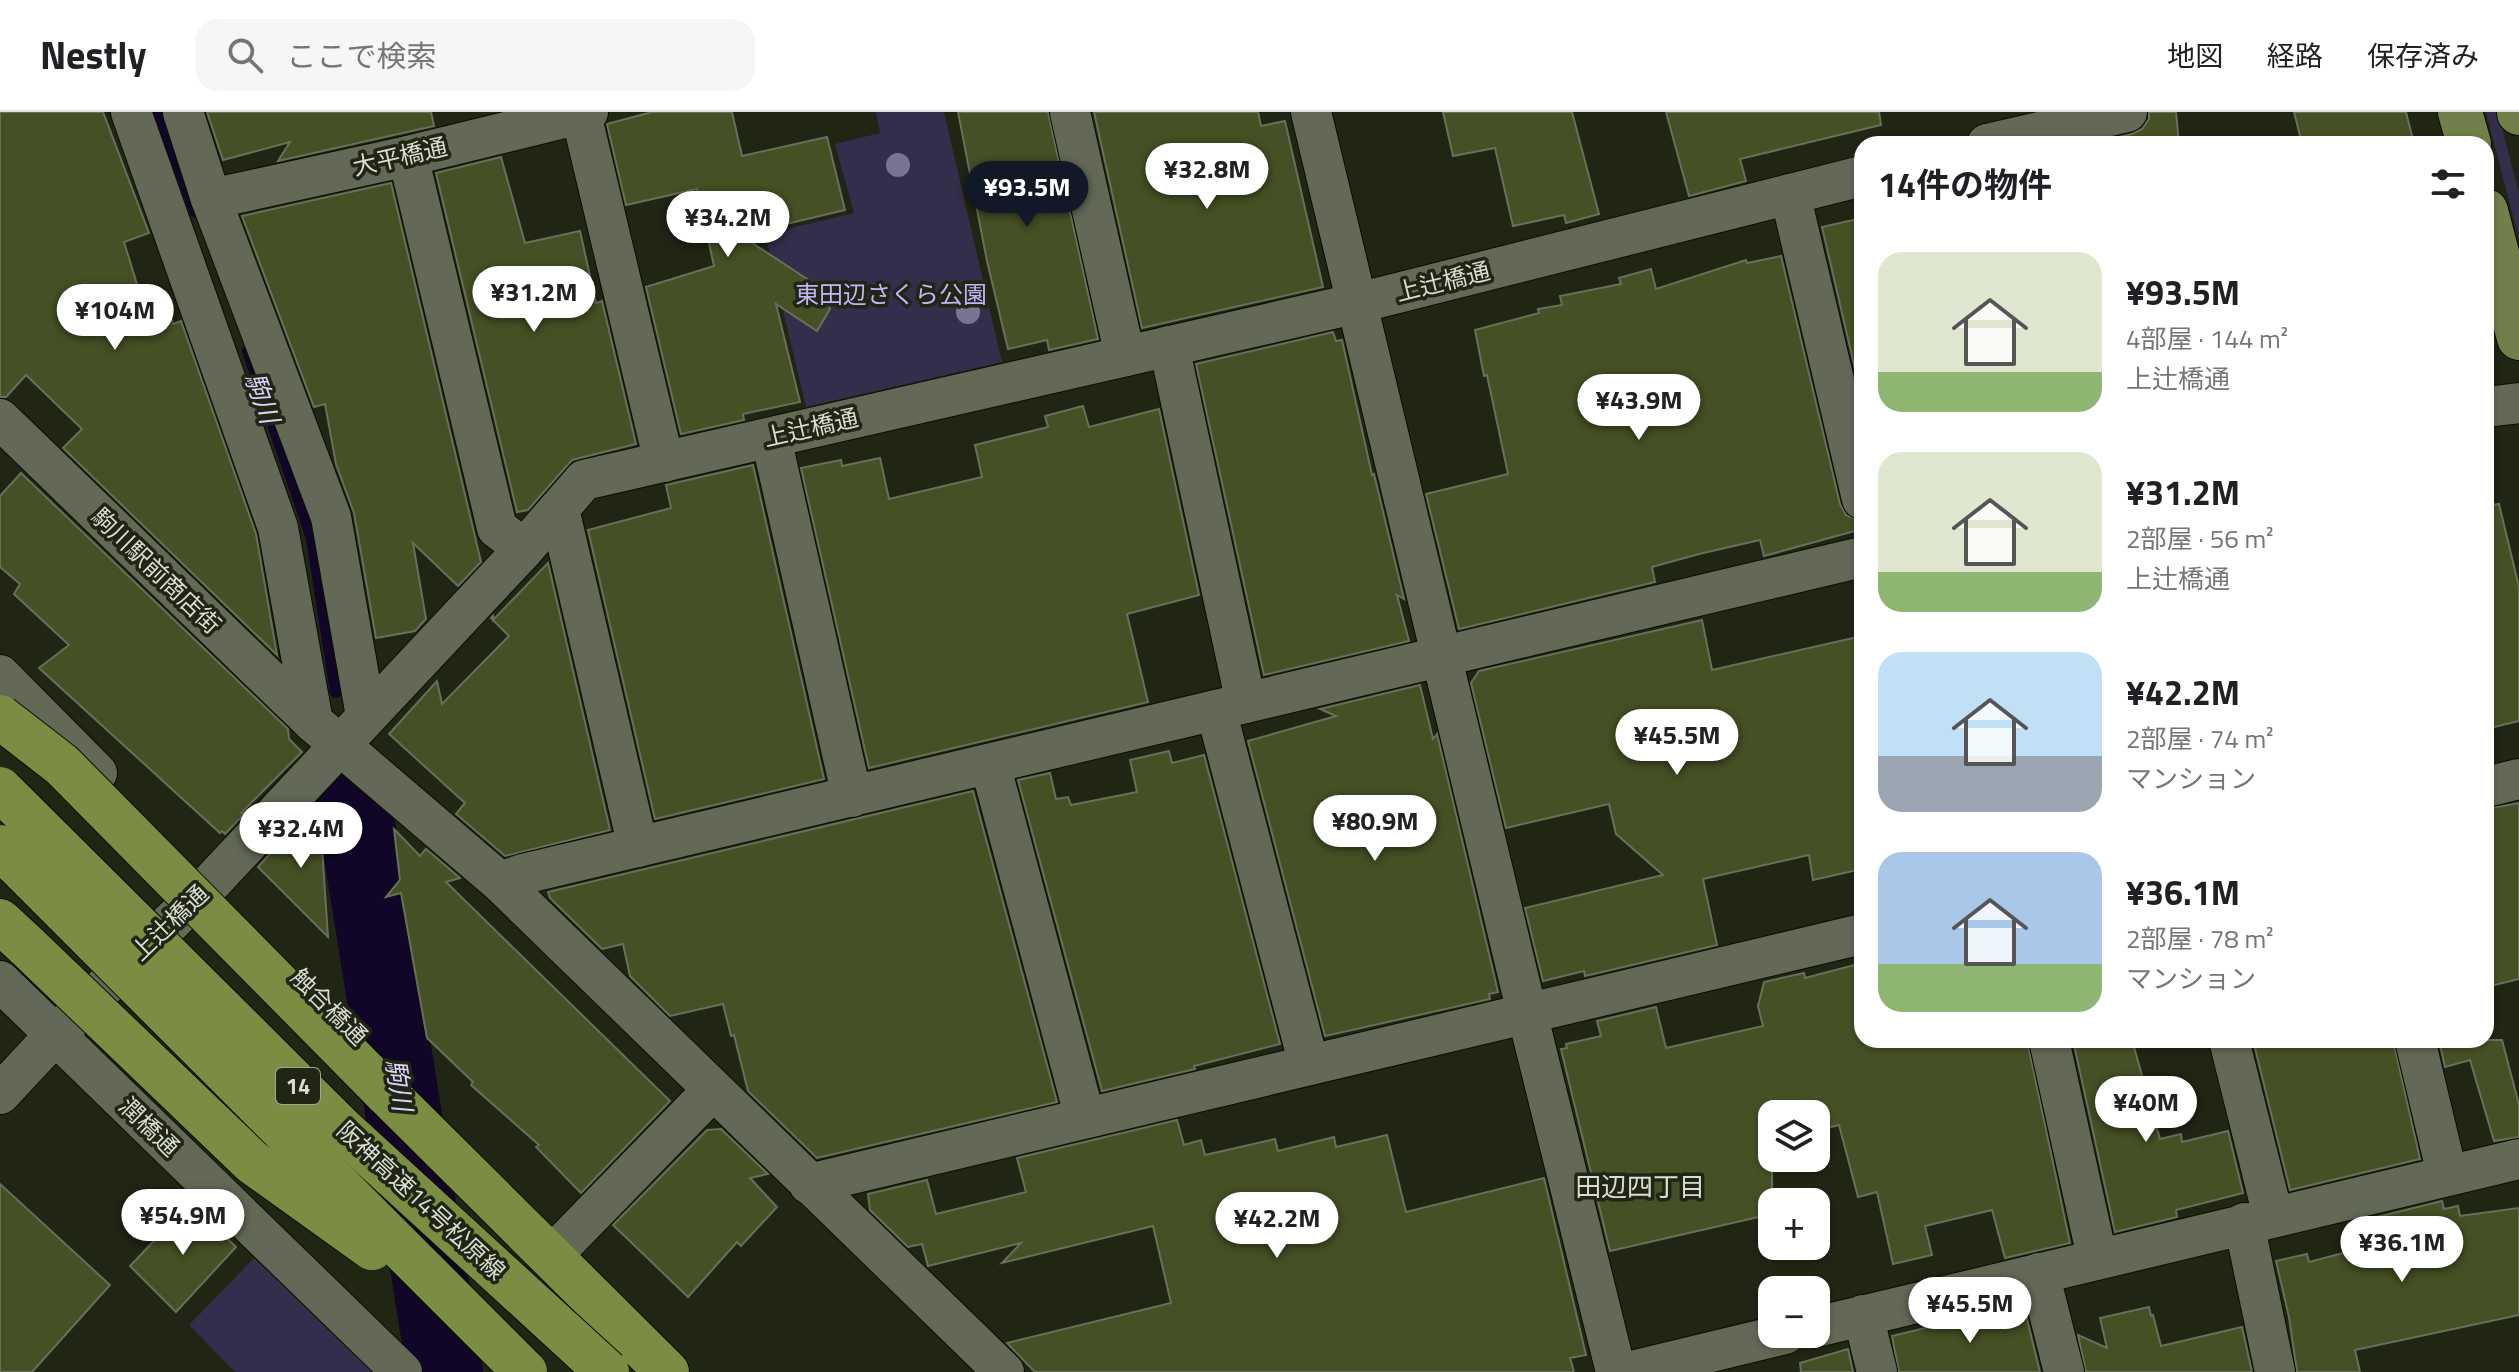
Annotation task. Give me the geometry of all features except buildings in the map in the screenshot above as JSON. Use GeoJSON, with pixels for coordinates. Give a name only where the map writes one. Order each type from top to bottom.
{"type":"FeatureCollection","features":[{"type":"Feature","properties":{"kind":"highway"},"geometry":{"type":"LineString","coordinates":[[0,717],[62,765],[667,1372]]}},
{"type":"Feature","properties":{"kind":"highway","name":"阪神高速14号松原線"},"geometry":{"type":"LineString","coordinates":[[0,789],[343,1130],[607,1372]]}},
{"type":"Feature","properties":{"kind":"highway","name":"阪神高速14号松原線"},"geometry":{"type":"LineString","coordinates":[[0,847],[525,1372]]}},
{"type":"Feature","properties":{"kind":"highway"},"geometry":{"type":"LineString","coordinates":[[0,921],[252,1162],[475,1321]]}},
{"type":"Feature","properties":{"kind":"main road"},"geometry":{"type":"LineString","coordinates":[[2460,112],[2467,136]]}},
{"type":"Feature","properties":{"kind":"main road"},"geometry":{"type":"LineString","coordinates":[[2494,242],[2519,338]]}},
{"type":"Feature","properties":{"kind":"street"},"geometry":{"type":"LineString","coordinates":[[131,112],[278,528],[326,734]]}},
{"type":"Feature","properties":{"kind":"street"},"geometry":{"type":"LineString","coordinates":[[183,112],[211,199],[331,517],[366,716]]}},
{"type":"Feature","properties":{"kind":"street"},"geometry":{"type":"LineString","coordinates":[[1070,112],[1125,356]]}},
{"type":"Feature","properties":{"kind":"street"},"geometry":{"type":"LineString","coordinates":[[1311,112],[1616,1372]]}},
{"type":"Feature","properties":{"kind":"street"},"geometry":{"type":"LineString","coordinates":[[2026,136],[2127,112]]}},
{"type":"Feature","properties":{"kind":"street"},"geometry":{"type":"LineString","coordinates":[[584,113],[664,462]]}},
{"type":"Feature","properties":{"kind":"street","name":"大平橋通"},"geometry":{"type":"LineString","coordinates":[[211,199],[584,113]]}},
{"type":"Feature","properties":{"kind":"street"},"geometry":{"type":"LineString","coordinates":[[408,156],[497,528],[524,549]]}},
{"type":"Feature","properties":{"kind":"street","name":"上辻橋通"},"geometry":{"type":"LineString","coordinates":[[0,1094],[55,1035],[209,885],[326,734],[366,716],[524,549],[584,480],[1358,303],[1854,178]]}},
{"type":"Feature","properties":{"kind":"street"},"geometry":{"type":"LineString","coordinates":[[1790,194],[1854,465]]}},
{"type":"Feature","properties":{"kind":"street"},"geometry":{"type":"LineString","coordinates":[[1169,346],[1231,707],[1309,1065]]}},
{"type":"Feature","properties":{"kind":"street"},"geometry":{"type":"LineString","coordinates":[[2494,406],[2519,403]]}},
{"type":"Feature","properties":{"kind":"street","name":"駒川駅前商店街"},"geometry":{"type":"LineString","coordinates":[[0,419],[326,734],[500,882],[1004,1372]]}},
{"type":"Feature","properties":{"kind":"street"},"geometry":{"type":"LineString","coordinates":[[771,438],[852,797]]}},
{"type":"Feature","properties":{"kind":"street"},"geometry":{"type":"LineString","coordinates":[[559,509],[638,847]]}},
{"type":"Feature","properties":{"kind":"street"},"geometry":{"type":"LineString","coordinates":[[500,882],[523,874],[1854,559]]}},
{"type":"Feature","properties":{"kind":"street","name":"触合橋通"},"geometry":{"type":"LineString","coordinates":[[0,675],[692,1372]]}},
{"type":"Feature","properties":{"kind":"street"},"geometry":{"type":"LineString","coordinates":[[990,764],[1085,1118]]}},
{"type":"Feature","properties":{"kind":"street"},"geometry":{"type":"LineString","coordinates":[[2494,785],[2519,779]]}},
{"type":"Feature","properties":{"kind":"street"},"geometry":{"type":"LineString","coordinates":[[809,1184],[1854,936]]}},
{"type":"Feature","properties":{"kind":"street","name":"潤橋通"},"geometry":{"type":"LineString","coordinates":[[0,981],[402,1372]]}},
{"type":"Feature","properties":{"kind":"street"},"geometry":{"type":"LineString","coordinates":[[2051,1048],[2097,1257]]}},
{"type":"Feature","properties":{"kind":"street"},"geometry":{"type":"LineString","coordinates":[[2230,1048],[2258,1220],[2275,1372]]}},
{"type":"Feature","properties":{"kind":"street"},"geometry":{"type":"LineString","coordinates":[[2417,1048],[2447,1174]]}},
{"type":"Feature","properties":{"kind":"street"},"geometry":{"type":"LineString","coordinates":[[564,1243],[713,1090]]}},
{"type":"Feature","properties":{"kind":"street"},"geometry":{"type":"LineString","coordinates":[[1830,1323],[2097,1257],[2519,1159]]}},
{"type":"Feature","properties":{"kind":"street"},"geometry":{"type":"LineString","coordinates":[[2039,1273],[2064,1372]]}},
{"type":"Feature","properties":{"kind":"street"},"geometry":{"type":"LineString","coordinates":[[1863,1315],[1877,1372]]}},
{"type":"Feature","properties":{"kind":"street"},"geometry":{"type":"LineString","coordinates":[[1628,1372],[1758,1341]]}},
{"type":"Feature","properties":{"kind":"green space","name":"東田辺さくら公園"},"geometry":{"type":"Polygon","coordinates":[[[876,112],[944,112],[1002,362],[806,407],[765,234],[854,213],[835,144],[880,133],[876,112]]]}},
{"type":"Feature","properties":{"kind":"green space"},"geometry":{"type":"Polygon","coordinates":[[[2486,112],[2498,112],[2519,194],[2519,239],[2494,136],[2486,112]]]}},
{"type":"Feature","properties":{"kind":"green space"},"geometry":{"type":"Polygon","coordinates":[[[254,1258],[373,1372],[235,1372],[189,1325],[254,1258]]]}},
{"type":"Feature","properties":{"kind":"waterway","name":"駒川"},"geometry":{"type":"LineString","coordinates":[[159,112],[195,211]]}},
{"type":"Feature","properties":{"kind":"waterway","name":"駒川"},"geometry":{"type":"LineString","coordinates":[[248,351],[312,538],[336,692]]}},
{"type":"Feature","properties":{"kind":"waterway","name":"駒川"},"geometry":{"type":"LineString","coordinates":[[353,799],[445,1372]]}},
{"type":"Feature","properties":{"kind":"district","name":"田辺四丁目"},"geometry":{"type":"Point","coordinates":[1640,1187]}}]}
